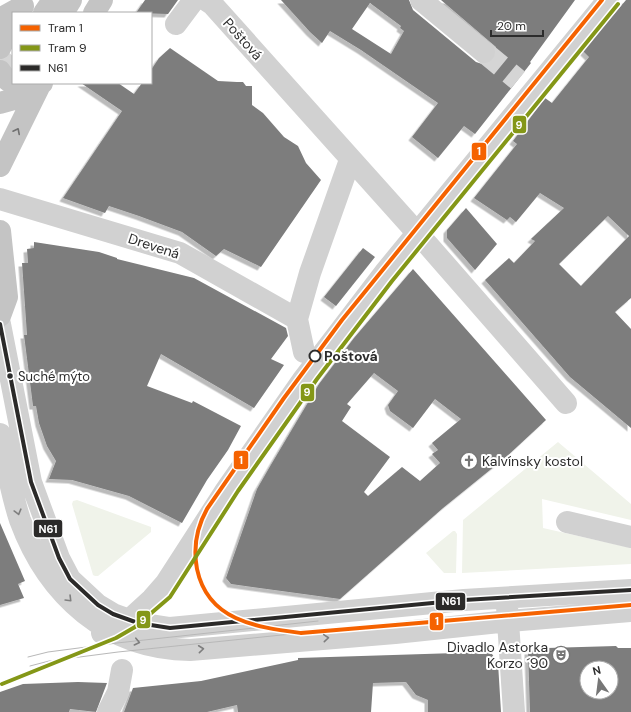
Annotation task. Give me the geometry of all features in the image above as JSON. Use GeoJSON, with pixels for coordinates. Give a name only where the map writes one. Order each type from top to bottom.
{"type":"FeatureCollection","features":[{"type":"Feature","properties":{"kind":"main road"},"geometry":{"type":"LineString","coordinates":[[45,12],[53,0]]}},
{"type":"Feature","properties":{"kind":"main road"},"geometry":{"type":"LineString","coordinates":[[64,12],[72,0]]}},
{"type":"Feature","properties":{"kind":"main road"},"geometry":{"type":"LineString","coordinates":[[95,12],[102,0]]}},
{"type":"Feature","properties":{"kind":"main road"},"geometry":{"type":"LineString","coordinates":[[0,19],[12,14]]}},
{"type":"Feature","properties":{"kind":"main road"},"geometry":{"type":"LineString","coordinates":[[0,48],[12,27]]}},
{"type":"Feature","properties":{"kind":"main road"},"geometry":{"type":"LineString","coordinates":[[0,70],[5,78],[12,82]]}},
{"type":"Feature","properties":{"kind":"main road"},"geometry":{"type":"LineString","coordinates":[[15,84],[18,86],[41,84]]}},
{"type":"Feature","properties":{"kind":"main road"},"geometry":{"type":"LineString","coordinates":[[0,103],[18,98],[41,84]]}},
{"type":"Feature","properties":{"kind":"main road"},"geometry":{"type":"LineString","coordinates":[[0,166],[41,84]]}},
{"type":"Feature","properties":{"kind":"main road"},"geometry":{"type":"LineString","coordinates":[[0,231],[7,297],[0,316]]}},
{"type":"Feature","properties":{"kind":"street"},"geometry":{"type":"LineString","coordinates":[[176,24],[194,0]]}},
{"type":"Feature","properties":{"kind":"street","name":"Poštová"},"geometry":{"type":"LineString","coordinates":[[206,0],[212,4],[566,403]]}},
{"type":"Feature","properties":{"kind":"street"},"geometry":{"type":"LineString","coordinates":[[421,0],[484,52]]}},
{"type":"Feature","properties":{"kind":"street"},"geometry":{"type":"LineString","coordinates":[[105,632],[132,617],[152,599],[166,583],[222,496],[302,381],[417,234],[608,0]]}},
{"type":"Feature","properties":{"kind":"street"},"geometry":{"type":"LineString","coordinates":[[304,352],[297,319],[310,273],[350,160]]}},
{"type":"Feature","properties":{"kind":"street","name":"Drevená"},"geometry":{"type":"LineString","coordinates":[[0,199],[17,206],[180,253],[297,319]]}},
{"type":"Feature","properties":{"kind":"street"},"geometry":{"type":"LineString","coordinates":[[0,324],[31,482],[48,531],[59,558],[70,579],[98,605],[113,614],[132,617],[138,623],[170,628],[506,597],[631,590]]}},
{"type":"Feature","properties":{"kind":"street"},"geometry":{"type":"LineString","coordinates":[[0,434],[6,489],[44,569],[56,586],[105,632],[133,641],[182,650],[402,632],[510,630],[631,611]]}},
{"type":"Feature","properties":{"kind":"street"},"geometry":{"type":"LineString","coordinates":[[567,522],[631,537]]}},
{"type":"Feature","properties":{"kind":"street"},"geometry":{"type":"LineString","coordinates":[[27,536],[35,540],[40,539],[48,531]]}},
{"type":"Feature","properties":{"kind":"street"},"geometry":{"type":"LineString","coordinates":[[506,597],[510,630],[514,712]]}},
{"type":"Feature","properties":{"kind":"street"},"geometry":{"type":"LineString","coordinates":[[108,712],[118,692],[122,670]]}},
{"type":"Feature","properties":{"kind":"shaded area"},"geometry":{"type":"Polygon","coordinates":[[[558,442],[631,504],[631,520],[542,499],[543,528],[631,548],[631,564],[462,573],[463,520],[558,442]]]}},
{"type":"Feature","properties":{"kind":"shaded area"},"geometry":{"type":"Polygon","coordinates":[[[77,500],[151,527],[151,532],[98,576],[95,576],[93,575],[72,504],[73,501],[77,500]]]}},
{"type":"Feature","properties":{"kind":"shaded area"},"geometry":{"type":"Polygon","coordinates":[[[453,531],[457,534],[456,573],[444,573],[426,553],[453,531]]]}},
{"type":"Feature","properties":{"kind":"building"},"geometry":{"type":"Polygon","coordinates":[[[145,0],[178,0],[168,14],[137,12],[145,0]]]}},
{"type":"Feature","properties":{"kind":"building"},"geometry":{"type":"Polygon","coordinates":[[[281,0],[409,0],[413,10],[476,62],[489,64],[494,60],[496,47],[441,0],[575,0],[530,62],[531,63],[475,134],[464,126],[438,158],[412,137],[438,103],[361,50],[330,31],[322,43],[281,0]],[[370,3],[352,29],[391,54],[404,31],[400,28],[401,26],[370,3]]]}},
{"type":"Feature","properties":{"kind":"building"},"geometry":{"type":"Polygon","coordinates":[[[626,0],[631,0],[631,298],[615,312],[631,329],[631,428],[570,377],[485,280],[509,258],[514,263],[535,241],[531,239],[564,208],[540,193],[516,222],[510,217],[507,220],[474,198],[517,144],[513,141],[545,98],[552,103],[589,57],[583,51],[626,0]],[[608,216],[559,264],[581,286],[629,236],[608,216]]]}},
{"type":"Feature","properties":{"kind":"building"},"geometry":{"type":"Polygon","coordinates":[[[170,48],[218,81],[243,82],[246,86],[252,86],[252,105],[263,113],[284,137],[298,146],[306,163],[321,180],[261,267],[224,249],[216,256],[182,232],[139,216],[109,206],[105,213],[63,198],[122,111],[82,84],[119,84],[134,94],[141,84],[152,84],[152,68],[159,58],[170,48]]]}},
{"type":"Feature","properties":{"kind":"building"},"geometry":{"type":"Polygon","coordinates":[[[466,208],[497,244],[475,270],[447,238],[447,230],[466,208]]]}},
{"type":"Feature","properties":{"kind":"building"},"geometry":{"type":"Polygon","coordinates":[[[34,242],[99,252],[117,259],[194,278],[286,328],[288,336],[271,359],[284,365],[254,408],[161,354],[147,386],[192,403],[193,401],[241,426],[228,450],[207,480],[182,523],[129,496],[72,480],[49,479],[56,461],[47,446],[39,423],[36,406],[33,406],[24,335],[27,335],[22,263],[28,263],[27,249],[34,248],[34,242]]]}},
{"type":"Feature","properties":{"kind":"building"},"geometry":{"type":"Polygon","coordinates":[[[363,248],[375,257],[336,306],[324,297],[363,248]]]}},
{"type":"Feature","properties":{"kind":"building"},"geometry":{"type":"Polygon","coordinates":[[[413,269],[546,420],[506,457],[443,508],[340,599],[231,584],[226,578],[257,489],[319,384],[354,338],[413,269]],[[374,373],[347,404],[351,407],[342,421],[390,457],[364,492],[368,496],[402,467],[420,481],[440,463],[432,454],[438,450],[432,443],[461,419],[435,399],[413,428],[390,411],[388,405],[398,391],[374,373]]]}},
{"type":"Feature","properties":{"kind":"building"},"geometry":{"type":"Polygon","coordinates":[[[0,523],[25,581],[18,584],[24,598],[0,605],[0,523]]]}},
{"type":"Feature","properties":{"kind":"building"},"geometry":{"type":"Polygon","coordinates":[[[616,646],[618,648],[631,648],[631,712],[530,712],[528,651],[546,650],[547,648],[616,646]]]}},
{"type":"Feature","properties":{"kind":"building"},"geometry":{"type":"Polygon","coordinates":[[[488,652],[492,654],[498,663],[501,712],[428,712],[428,700],[416,695],[406,682],[373,683],[371,712],[238,712],[237,705],[207,712],[124,712],[133,688],[201,681],[298,660],[298,658],[488,652]]]}},
{"type":"Feature","properties":{"kind":"building"},"geometry":{"type":"Polygon","coordinates":[[[78,682],[107,683],[96,712],[70,709],[69,712],[0,712],[0,692],[23,684],[78,682]]]}},
{"type":"Feature","properties":{"kind":"tunnel"},"geometry":{"type":"LineString","coordinates":[[484,52],[518,80]]}},
{"type":"Feature","properties":{"kind":"tunnel"},"geometry":{"type":"LineString","coordinates":[[0,72],[12,57]]}},
{"type":"Feature","properties":{"kind":"tram line","name":"1"},"geometry":{"type":"LineString","coordinates":[[602,0],[342,320],[284,398],[207,509],[198,530],[195,553],[197,569],[203,586],[212,600],[223,611],[251,624],[301,633],[631,605]]}},
{"type":"Feature","properties":{"kind":"tram line","name":"9"},"geometry":{"type":"LineString","coordinates":[[2,684],[116,638],[135,627],[170,597],[238,491],[317,379],[392,281],[618,4]]}},
{"type":"Feature","properties":{"kind":"tram line"},"geometry":{"type":"LineString","coordinates":[[28,657],[48,652],[117,643],[318,621]]}},
{"type":"Feature","properties":{"kind":"tram line"},"geometry":{"type":"LineString","coordinates":[[30,666],[49,661],[118,652],[301,633]]}},
{"type":"Feature","properties":{"kind":"transit line","name":"N61"},"geometry":{"type":"LineString","coordinates":[[0,324],[31,482],[59,558],[70,579],[98,605],[113,614],[138,623],[170,628],[464,600],[631,590]]}},
{"type":"Feature","properties":{"kind":"place","name":"Poštová"},"geometry":{"type":"Point","coordinates":[315,356]}},
{"type":"Feature","properties":{"kind":"place","name":"Suché mýto"},"geometry":{"type":"Point","coordinates":[10,376]}},
{"type":"Feature","properties":{"kind":"place","name":"Kalvínsky kostol"},"geometry":{"type":"Point","coordinates":[469,461]}},
{"type":"Feature","properties":{"kind":"place","name":"Divadlo Astorka Korzo ´90"},"geometry":{"type":"Point","coordinates":[561,655]}}]}
